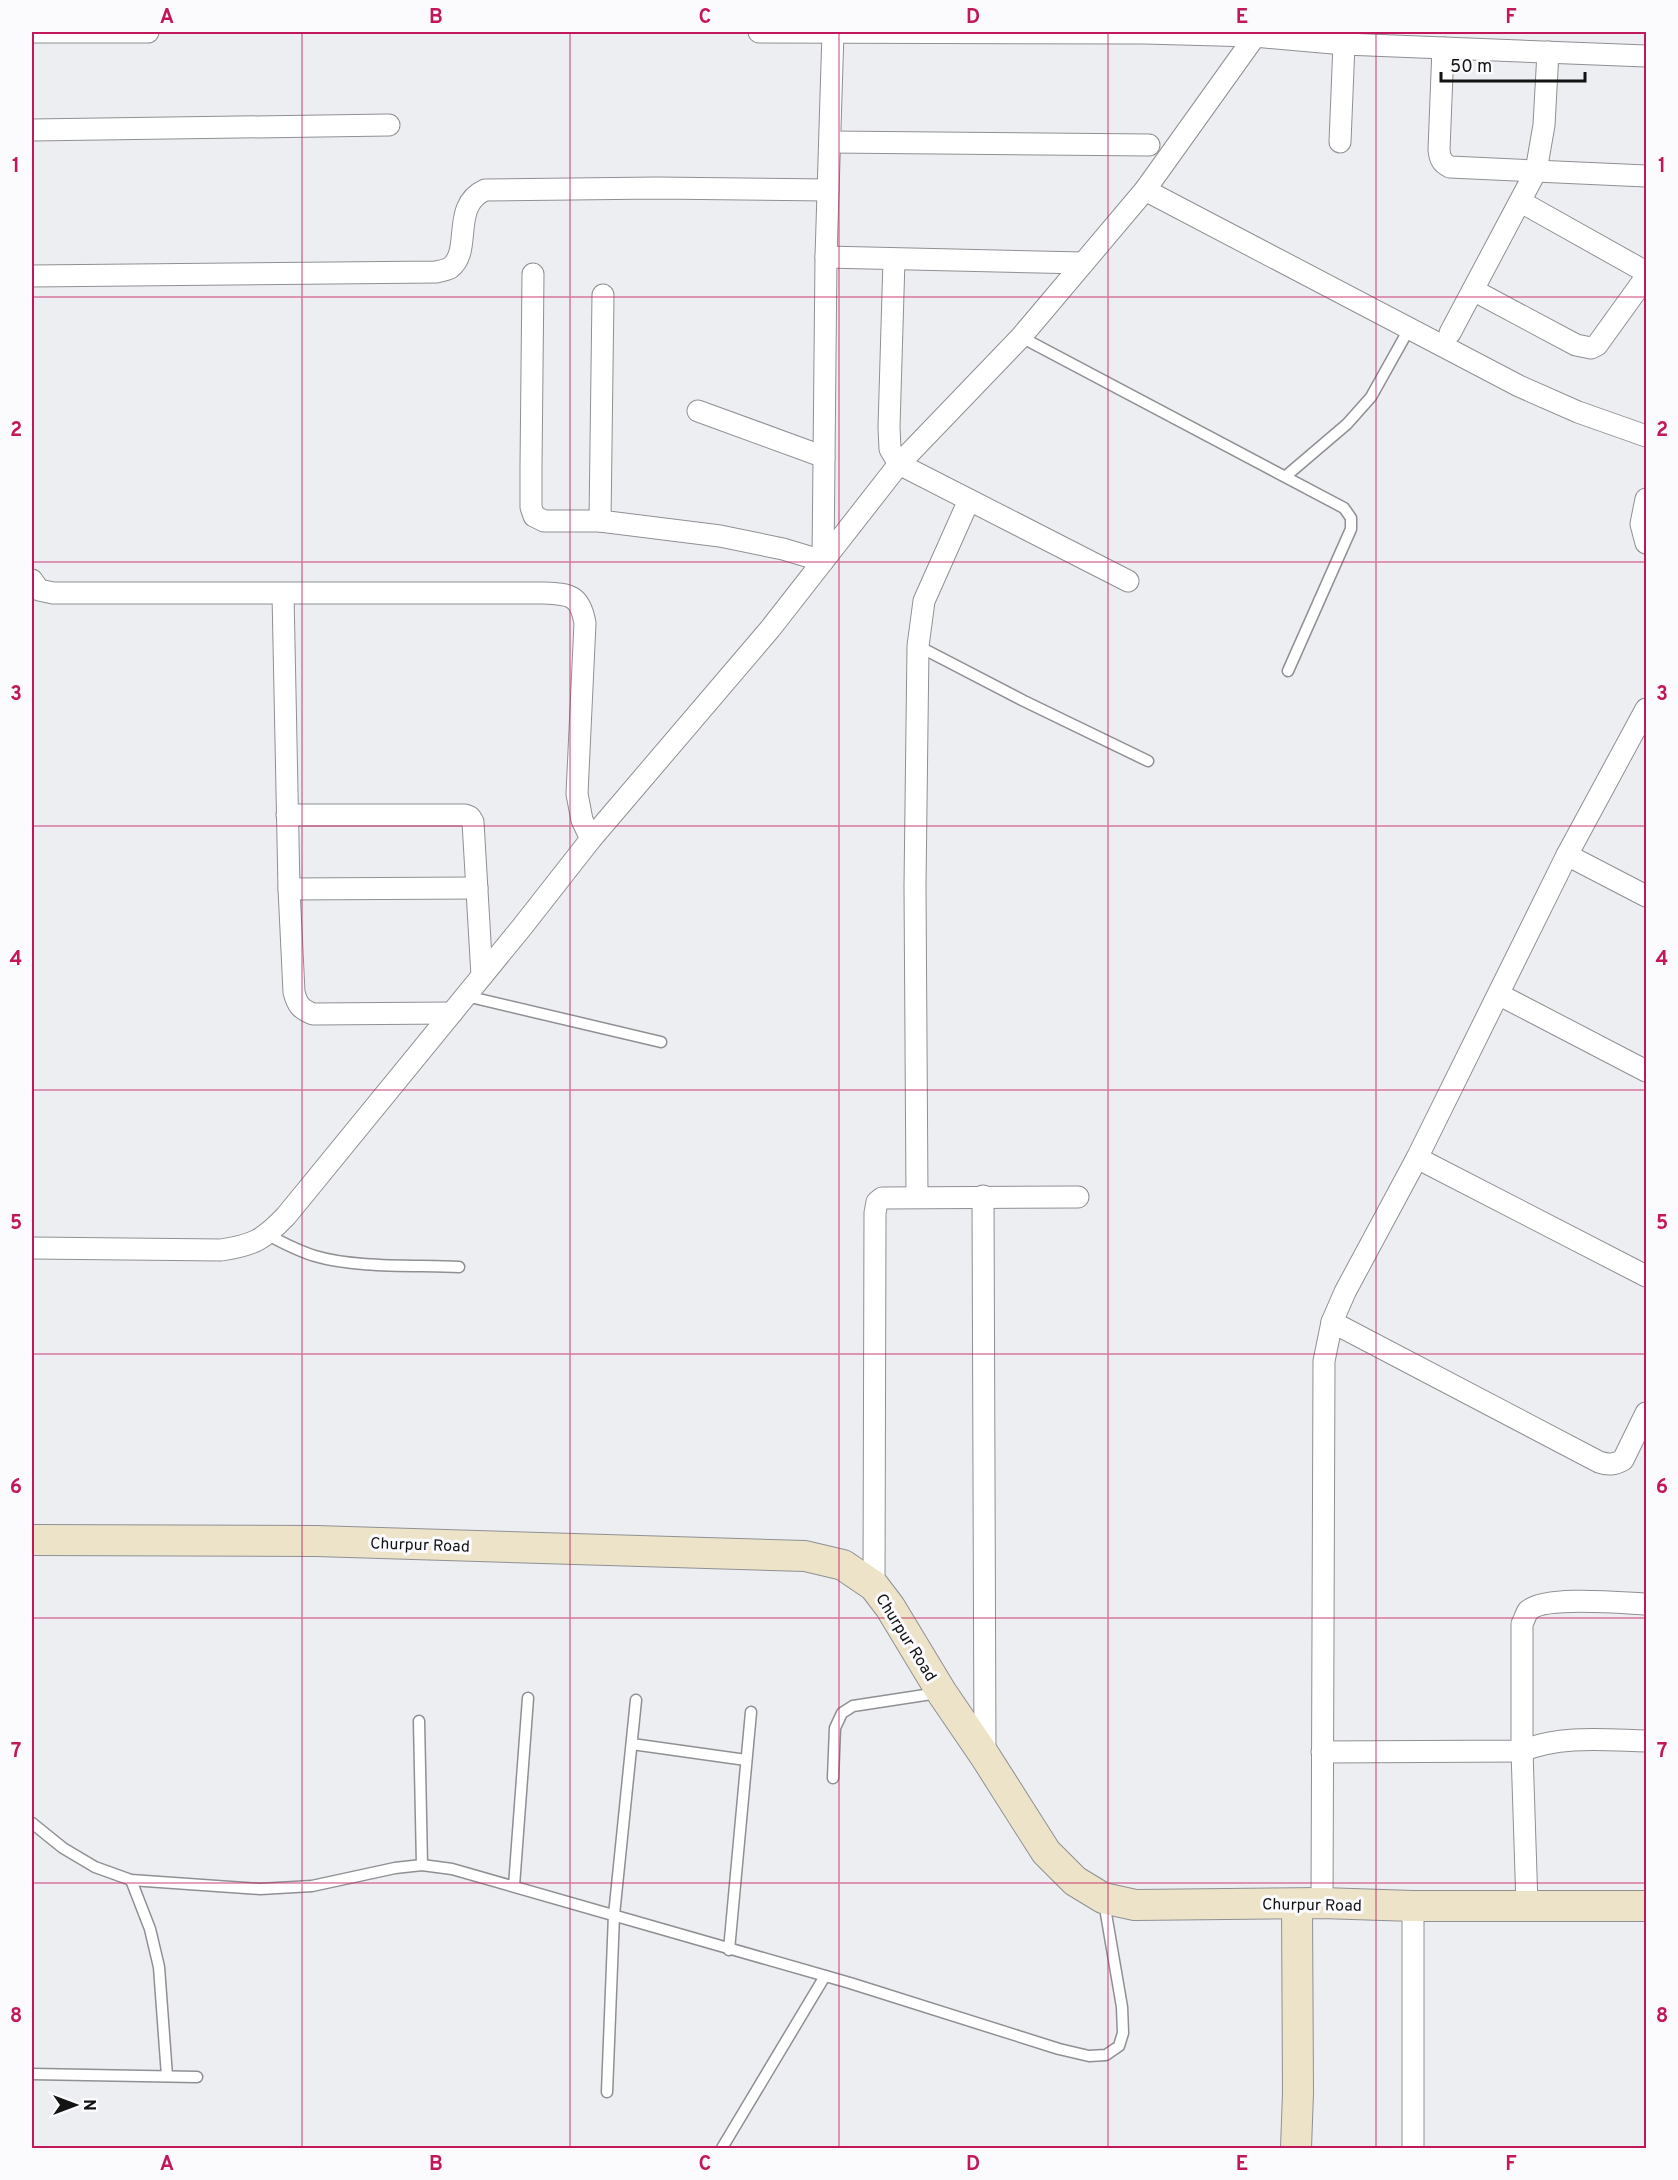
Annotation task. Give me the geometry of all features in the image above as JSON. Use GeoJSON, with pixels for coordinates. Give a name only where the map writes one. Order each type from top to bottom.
{"type":"FeatureCollection","features":[{"type":"Feature","properties":{"kind":"street"},"geometry":{"type":"LineString","coordinates":[[32,32],[148,32]]}},
{"type":"Feature","properties":{"kind":"street"},"geometry":{"type":"LineString","coordinates":[[759,32],[1256,34],[1344,44],[1647,56]]}},
{"type":"Feature","properties":{"kind":"street"},"geometry":{"type":"LineString","coordinates":[[823,561],[826,257],[833,32]]}},
{"type":"Feature","properties":{"kind":"street"},"geometry":{"type":"LineString","coordinates":[[32,1248],[221,1250],[247,1246],[268,1235],[466,996],[591,839],[770,629],[899,464],[1021,337],[1145,190],[1256,34]]}},
{"type":"Feature","properties":{"kind":"street"},"geometry":{"type":"LineString","coordinates":[[1340,142],[1344,44]]}},
{"type":"Feature","properties":{"kind":"street"},"geometry":{"type":"LineString","coordinates":[[1443,48],[1439,150],[1443,164],[1450,167],[1647,176]]}},
{"type":"Feature","properties":{"kind":"street"},"geometry":{"type":"LineString","coordinates":[[1450,333],[1536,171],[1544,125],[1548,52]]}},
{"type":"Feature","properties":{"kind":"street"},"geometry":{"type":"LineString","coordinates":[[32,130],[389,125]]}},
{"type":"Feature","properties":{"kind":"street"},"geometry":{"type":"LineString","coordinates":[[830,142],[1149,145]]}},
{"type":"Feature","properties":{"kind":"street"},"geometry":{"type":"LineString","coordinates":[[32,276],[436,272],[449,269],[457,260],[468,205],[475,194],[485,190],[657,188],[828,190]]}},
{"type":"Feature","properties":{"kind":"street"},"geometry":{"type":"LineString","coordinates":[[1145,190],[1519,386],[1578,412],[1647,436]]}},
{"type":"Feature","properties":{"kind":"street"},"geometry":{"type":"LineString","coordinates":[[1521,202],[1647,272]]}},
{"type":"Feature","properties":{"kind":"street"},"geometry":{"type":"LineString","coordinates":[[826,257],[1083,263]]}},
{"type":"Feature","properties":{"kind":"street"},"geometry":{"type":"LineString","coordinates":[[894,260],[889,427],[890,449],[899,464],[1128,581]]}},
{"type":"Feature","properties":{"kind":"street"},"geometry":{"type":"LineString","coordinates":[[533,274],[531,507],[534,516],[544,521],[600,521],[720,536],[783,549],[823,561]]}},
{"type":"Feature","properties":{"kind":"street"},"geometry":{"type":"LineString","coordinates":[[1473,290],[1576,345],[1591,348],[1598,345],[1647,277]]}},
{"type":"Feature","properties":{"kind":"street"},"geometry":{"type":"LineString","coordinates":[[600,521],[603,295]]}},
{"type":"Feature","properties":{"kind":"street"},"geometry":{"type":"LineString","coordinates":[[698,411],[824,457]]}},
{"type":"Feature","properties":{"kind":"street"},"geometry":{"type":"LineString","coordinates":[[916,1196],[915,875],[918,646],[924,601],[969,500]]}},
{"type":"Feature","properties":{"kind":"street"},"geometry":{"type":"LineString","coordinates":[[1647,500],[1641,524],[1647,543]]}},
{"type":"Feature","properties":{"kind":"street"},"geometry":{"type":"LineString","coordinates":[[32,580],[39,590],[53,593],[564,593],[574,598],[582,608],[585,622],[577,794],[582,820],[591,839]]}},
{"type":"Feature","properties":{"kind":"street"},"geometry":{"type":"LineString","coordinates":[[283,594],[289,889],[294,992],[297,1003],[303,1010],[313,1014],[452,1013]]}},
{"type":"Feature","properties":{"kind":"street"},"geometry":{"type":"LineString","coordinates":[[1296,2148],[1310,1904],[1322,1752],[1324,1360],[1332,1322],[1345,1292],[1417,1158],[1500,995],[1567,855],[1645,714]]}},
{"type":"Feature","properties":{"kind":"street"},"geometry":{"type":"LineString","coordinates":[[287,815],[465,815],[470,817],[473,822],[482,976]]}},
{"type":"Feature","properties":{"kind":"street"},"geometry":{"type":"LineString","coordinates":[[1567,855],[1647,896]]}},
{"type":"Feature","properties":{"kind":"street"},"geometry":{"type":"LineString","coordinates":[[289,889],[477,888]]}},
{"type":"Feature","properties":{"kind":"street"},"geometry":{"type":"LineString","coordinates":[[1500,995],[1647,1071]]}},
{"type":"Feature","properties":{"kind":"street"},"geometry":{"type":"LineString","coordinates":[[1417,1158],[1647,1276]]}},
{"type":"Feature","properties":{"kind":"street"},"geometry":{"type":"LineString","coordinates":[[874,1586],[874,1213],[877,1202],[882,1198],[916,1196],[1078,1197]]}},
{"type":"Feature","properties":{"kind":"street"},"geometry":{"type":"LineString","coordinates":[[983,1196],[985,1756]]}},
{"type":"Feature","properties":{"kind":"street"},"geometry":{"type":"LineString","coordinates":[[1332,1322],[1599,1462],[1616,1464],[1623,1460],[1647,1413]]}},
{"type":"Feature","properties":{"kind":"street","name":"Churpur Road"},"geometry":{"type":"LineString","coordinates":[[32,1540],[316,1541],[805,1556],[843,1565],[874,1586],[890,1607],[942,1693],[1046,1852],[1074,1881],[1103,1898],[1135,1905],[1198,1903],[1647,1906]]}},
{"type":"Feature","properties":{"kind":"street"},"geometry":{"type":"LineString","coordinates":[[1527,1905],[1522,1751],[1522,1624],[1528,1612],[1538,1606],[1555,1602],[1647,1604]]}},
{"type":"Feature","properties":{"kind":"street"},"geometry":{"type":"LineString","coordinates":[[1322,1752],[1522,1751],[1550,1742],[1570,1740],[1647,1741]]}},
{"type":"Feature","properties":{"kind":"street"},"geometry":{"type":"LineString","coordinates":[[1413,1906],[1413,2148]]}},
{"type":"Feature","properties":{"kind":"lane"},"geometry":{"type":"LineString","coordinates":[[1286,476],[1347,424],[1371,397],[1409,329]]}},
{"type":"Feature","properties":{"kind":"lane"},"geometry":{"type":"LineString","coordinates":[[1021,337],[1344,508],[1351,518],[1351,528],[1288,671]]}},
{"type":"Feature","properties":{"kind":"lane"},"geometry":{"type":"LineString","coordinates":[[918,646],[1148,761]]}},
{"type":"Feature","properties":{"kind":"lane"},"geometry":{"type":"LineString","coordinates":[[466,996],[661,1042]]}},
{"type":"Feature","properties":{"kind":"lane"},"geometry":{"type":"LineString","coordinates":[[268,1235],[316,1256],[348,1262],[459,1267]]}},
{"type":"Feature","properties":{"kind":"lane"},"geometry":{"type":"LineString","coordinates":[[833,1778],[836,1728],[842,1713],[853,1706],[942,1693]]}},
{"type":"Feature","properties":{"kind":"lane"},"geometry":{"type":"LineString","coordinates":[[514,1886],[528,1698]]}},
{"type":"Feature","properties":{"kind":"lane"},"geometry":{"type":"LineString","coordinates":[[607,2092],[614,1915],[636,1700]]}},
{"type":"Feature","properties":{"kind":"lane"},"geometry":{"type":"LineString","coordinates":[[729,1950],[751,1712]]}},
{"type":"Feature","properties":{"kind":"lane"},"geometry":{"type":"LineString","coordinates":[[419,1721],[422,1864]]}},
{"type":"Feature","properties":{"kind":"lane"},"geometry":{"type":"LineString","coordinates":[[632,1744],[746,1760]]}},
{"type":"Feature","properties":{"kind":"lane"},"geometry":{"type":"LineString","coordinates":[[32,1823],[63,1848],[95,1867],[131,1880],[260,1889],[312,1886],[422,1864],[452,1869],[825,1976],[1059,2049],[1089,2056],[1106,2055],[1119,2046],[1123,2032],[1122,2007],[1103,1898]]}},
{"type":"Feature","properties":{"kind":"lane"},"geometry":{"type":"LineString","coordinates":[[131,1880],[150,1929],[159,1967],[167,2076]]}},
{"type":"Feature","properties":{"kind":"lane"},"geometry":{"type":"LineString","coordinates":[[722,2148],[825,1976]]}},
{"type":"Feature","properties":{"kind":"lane"},"geometry":{"type":"LineString","coordinates":[[32,2074],[197,2077]]}}]}
